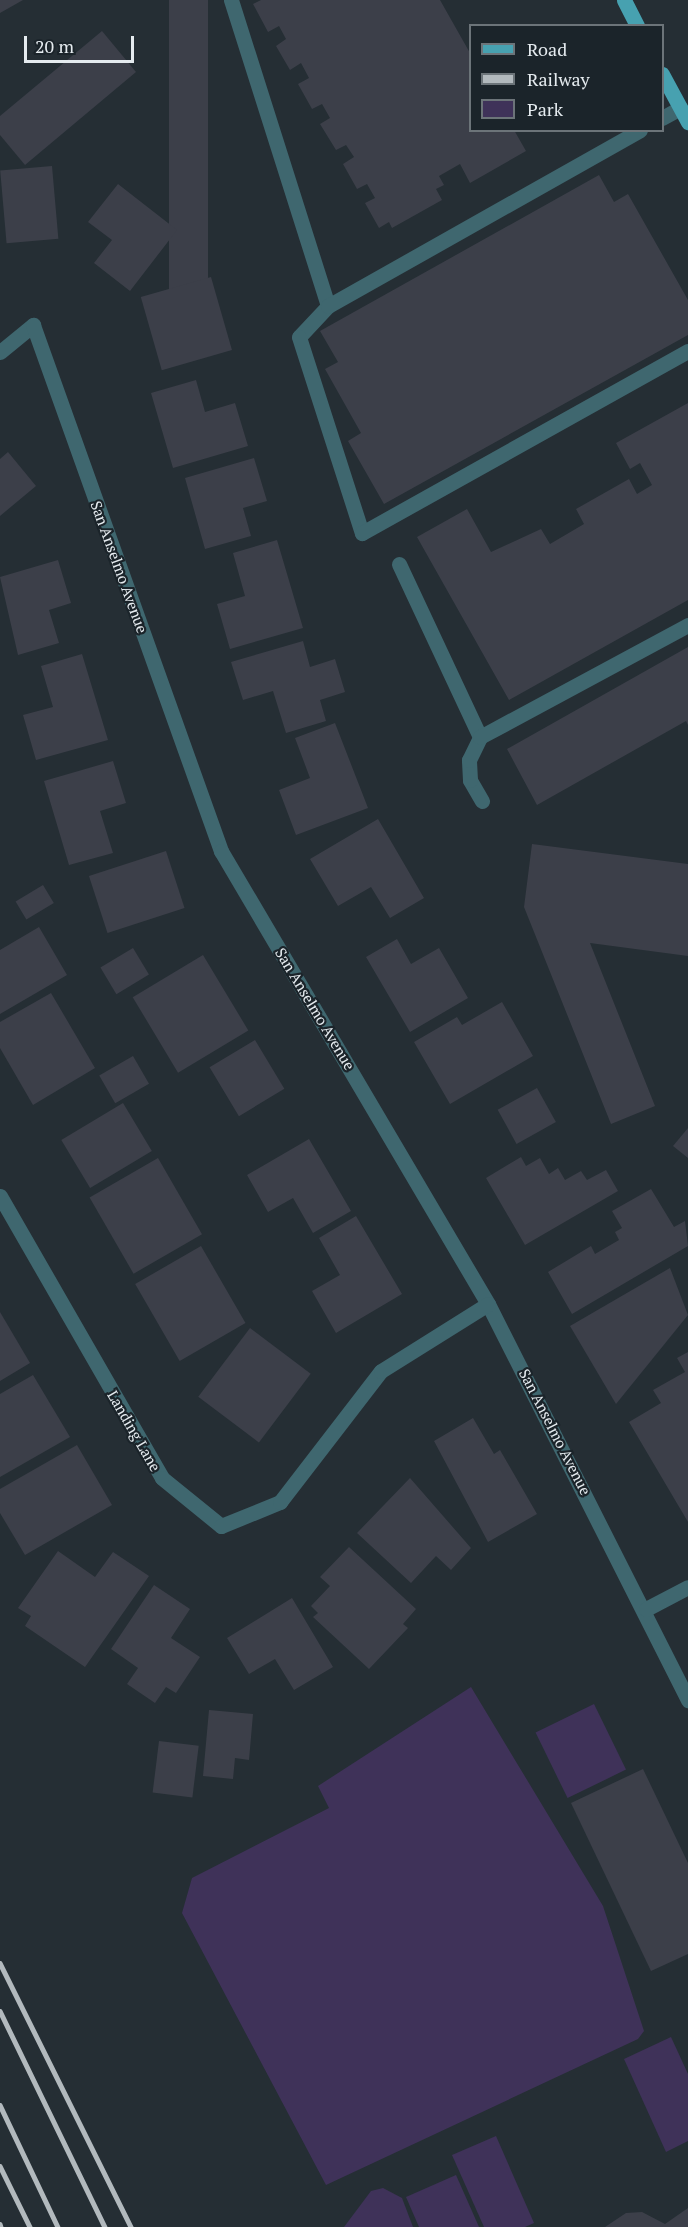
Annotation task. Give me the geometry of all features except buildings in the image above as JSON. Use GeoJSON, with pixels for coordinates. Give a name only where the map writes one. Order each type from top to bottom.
{"type":"FeatureCollection","features":[{"type":"Feature","properties":{"kind":"main road"},"geometry":{"type":"LineString","coordinates":[[624,0],[636,24]]}},
{"type":"Feature","properties":{"kind":"main road"},"geometry":{"type":"LineString","coordinates":[[664,76],[685,111]]}},
{"type":"Feature","properties":{"kind":"street"},"geometry":{"type":"LineString","coordinates":[[231,0],[328,306]]}},
{"type":"Feature","properties":{"kind":"street"},"geometry":{"type":"LineString","coordinates":[[664,118],[685,111]]}},
{"type":"Feature","properties":{"kind":"street"},"geometry":{"type":"LineString","coordinates":[[636,132],[328,306],[299,336],[362,533],[688,351]]}},
{"type":"Feature","properties":{"kind":"street","name":"San Anselmo Avenue"},"geometry":{"type":"LineString","coordinates":[[0,352],[33,324],[221,851],[488,1304],[646,1610],[688,1700]]}},
{"type":"Feature","properties":{"kind":"street"},"geometry":{"type":"LineString","coordinates":[[399,564],[480,737]]}},
{"type":"Feature","properties":{"kind":"street"},"geometry":{"type":"LineString","coordinates":[[482,801],[470,780],[469,760],[480,737],[688,624]]}},
{"type":"Feature","properties":{"kind":"street","name":"Landing Lane"},"geometry":{"type":"LineString","coordinates":[[0,1196],[162,1478],[221,1526],[280,1502],[381,1371],[488,1304]]}},
{"type":"Feature","properties":{"kind":"street"},"geometry":{"type":"LineString","coordinates":[[646,1610],[688,1587]]}},
{"type":"Feature","properties":{"kind":"green space"},"geometry":{"type":"Polygon","coordinates":[[[471,1687],[603,1906],[644,2031],[638,2039],[326,2185],[182,1913],[192,1878],[329,1808],[318,1786],[471,1687]]]}},
{"type":"Feature","properties":{"kind":"green space"},"geometry":{"type":"Polygon","coordinates":[[[594,1704],[626,1770],[568,1798],[536,1732],[594,1704]]]}},
{"type":"Feature","properties":{"kind":"green space"},"geometry":{"type":"Polygon","coordinates":[[[671,2037],[688,2074],[688,2141],[666,2152],[624,2059],[671,2037]]]}},
{"type":"Feature","properties":{"kind":"green space"},"geometry":{"type":"Polygon","coordinates":[[[496,2136],[534,2223],[525,2227],[484,2227],[452,2155],[496,2136]]]}},
{"type":"Feature","properties":{"kind":"green space"},"geometry":{"type":"Polygon","coordinates":[[[456,2175],[479,2227],[419,2227],[406,2197],[456,2175]]]}},
{"type":"Feature","properties":{"kind":"green space"},"geometry":{"type":"Polygon","coordinates":[[[383,2188],[402,2198],[413,2227],[344,2227],[371,2191],[383,2188]]]}},
{"type":"Feature","properties":{"kind":"railway"},"geometry":{"type":"LineString","coordinates":[[0,1963],[131,2227]]}},
{"type":"Feature","properties":{"kind":"railway"},"geometry":{"type":"LineString","coordinates":[[0,2011],[105,2227]]}},
{"type":"Feature","properties":{"kind":"railway"},"geometry":{"type":"LineString","coordinates":[[0,2105],[58,2227]]}},
{"type":"Feature","properties":{"kind":"railway"},"geometry":{"type":"LineString","coordinates":[[0,2166],[30,2227]]}}]}
